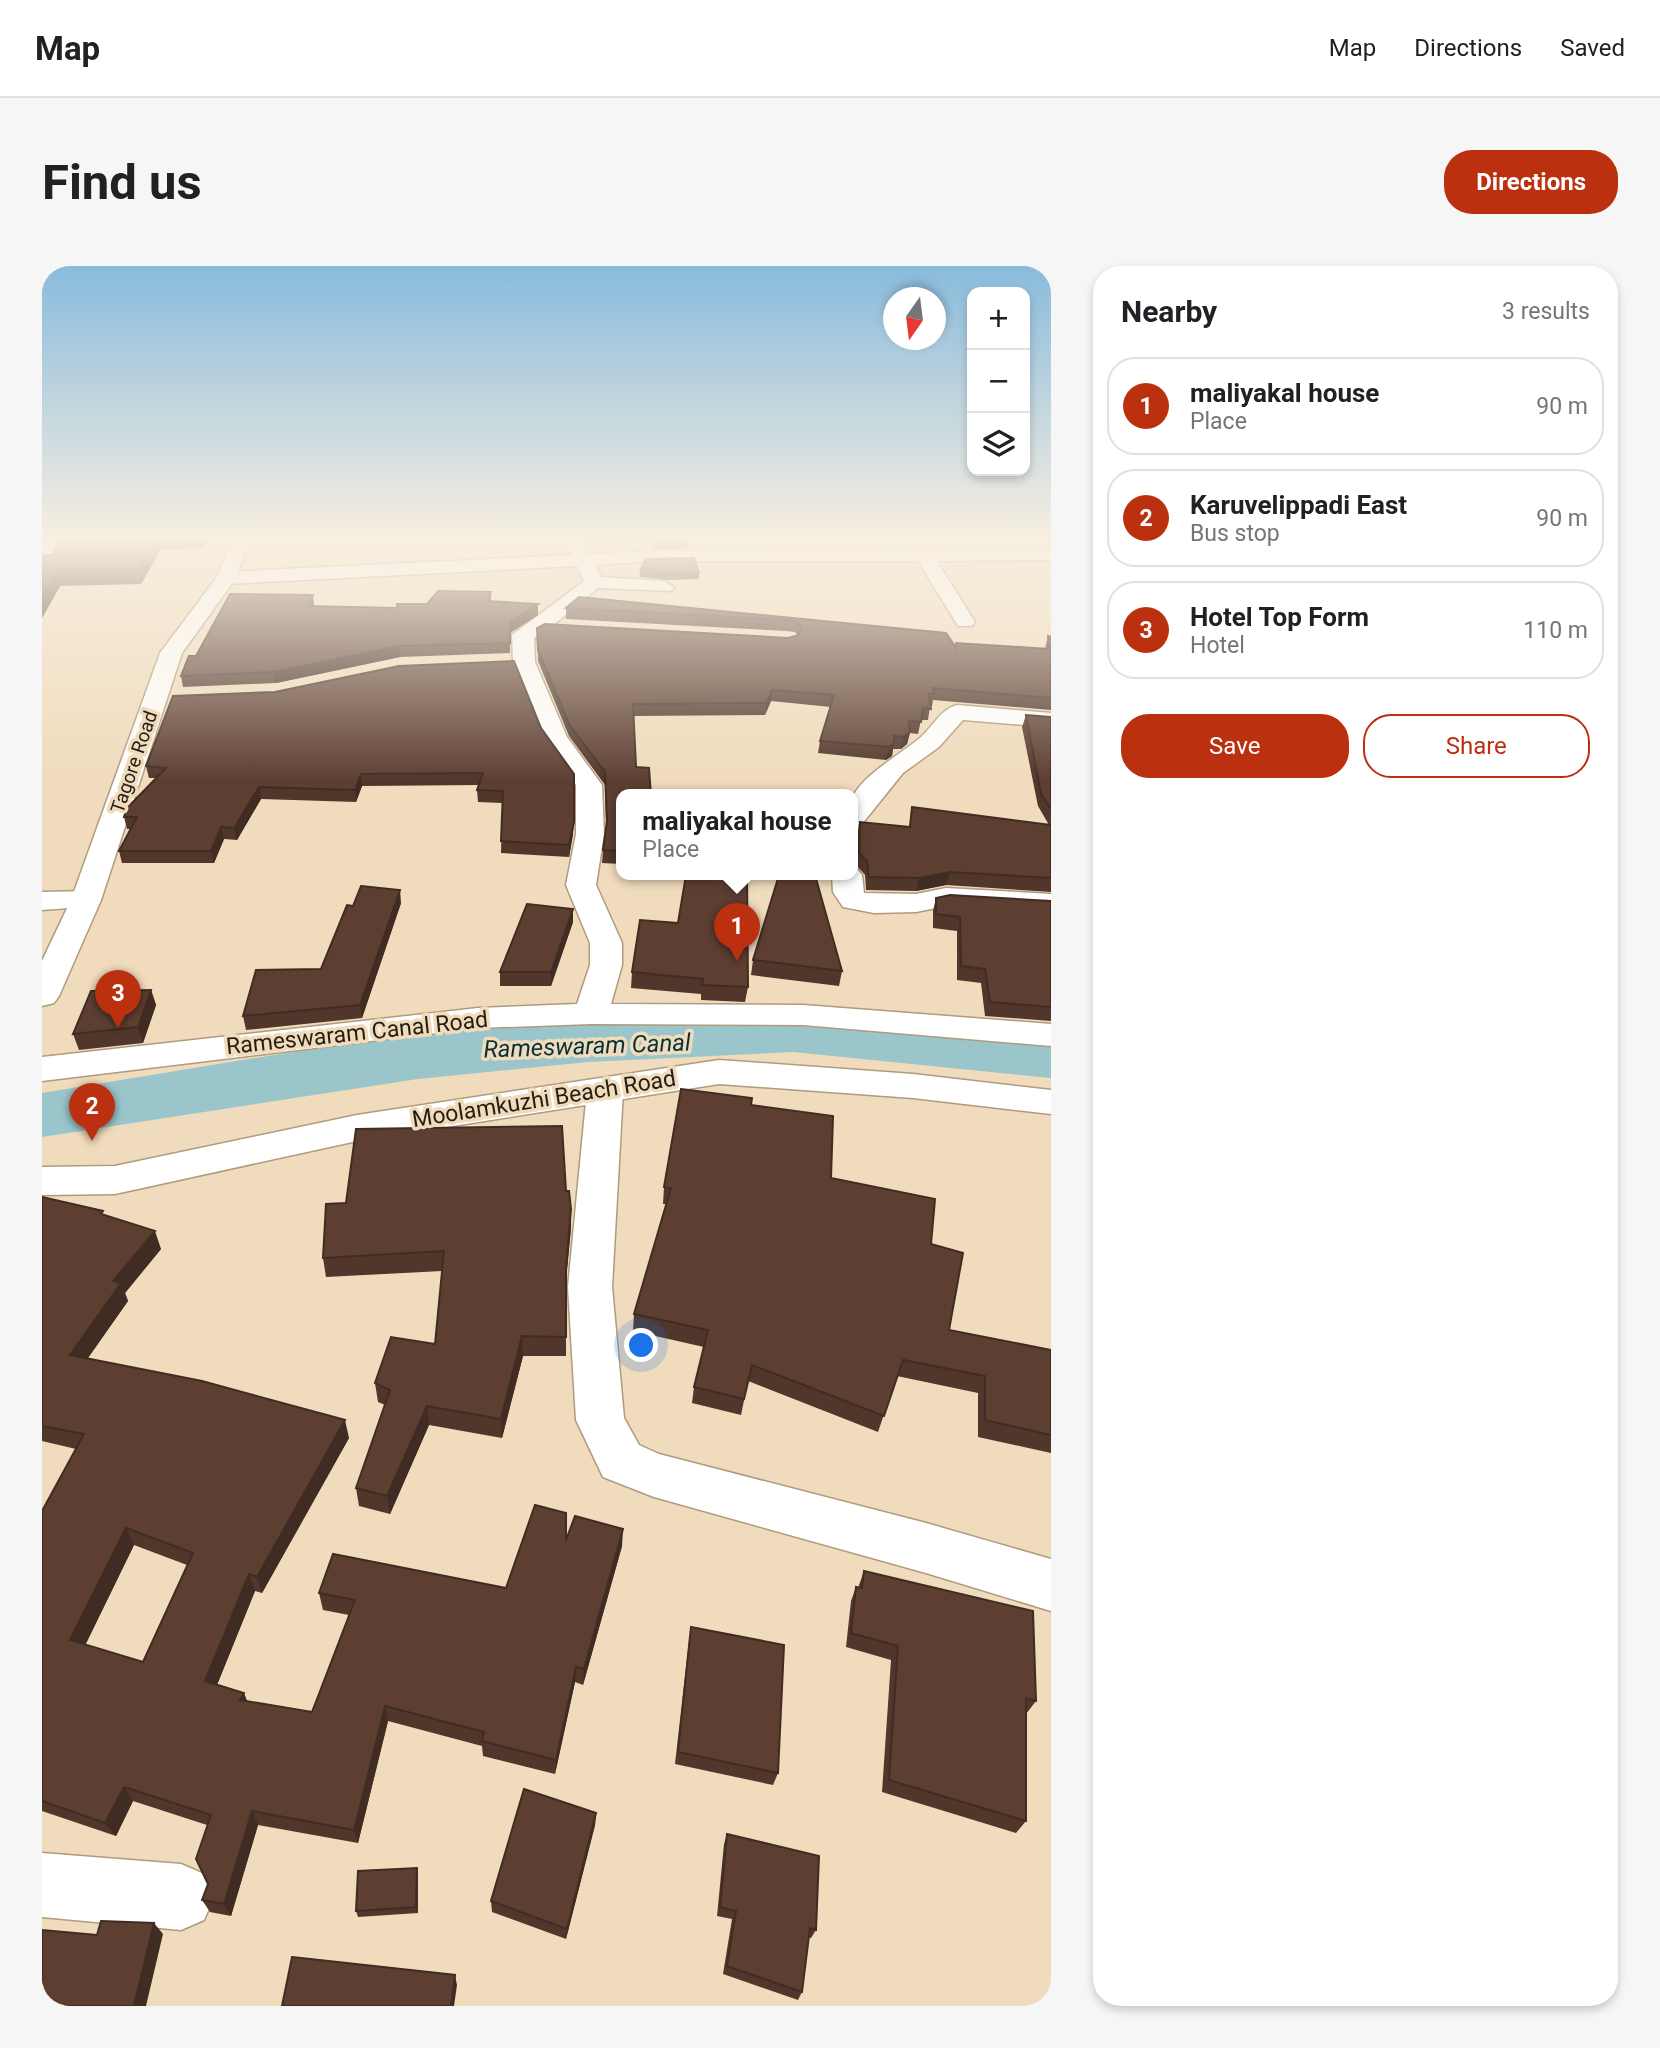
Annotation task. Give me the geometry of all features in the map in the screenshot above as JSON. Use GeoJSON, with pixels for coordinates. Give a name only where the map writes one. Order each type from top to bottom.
{"type":"FeatureCollection","features":[{"type":"Feature","properties":{"kind":"street","name":"Tagore Road"},"geometry":{"type":"LineString","coordinates":[[42,996],[86,900],[171,653],[197,618]]}},
{"type":"Feature","properties":{"kind":"street"},"geometry":{"type":"LineString","coordinates":[[550,618],[523,635],[524,662],[555,738],[589,785],[590,834],[581,885],[606,943],[606,965],[591,1014]]}},
{"type":"Feature","properties":{"kind":"street"},"geometry":{"type":"LineString","coordinates":[[963,618],[965,622]]}},
{"type":"Feature","properties":{"kind":"street"},"geometry":{"type":"LineString","coordinates":[[540,626],[572,628]]}},
{"type":"Feature","properties":{"kind":"street"},"geometry":{"type":"LineString","coordinates":[[496,663],[524,662]]}},
{"type":"Feature","properties":{"kind":"street"},"geometry":{"type":"LineString","coordinates":[[157,698],[184,696]]}},
{"type":"Feature","properties":{"kind":"street"},"geometry":{"type":"LineString","coordinates":[[858,811],[894,768],[930,742],[957,712],[1051,720]]}},
{"type":"Feature","properties":{"kind":"street"},"geometry":{"type":"LineString","coordinates":[[847,880],[848,892],[854,901],[874,904],[916,903],[946,897],[1051,903]]}},
{"type":"Feature","properties":{"kind":"street"},"geometry":{"type":"LineString","coordinates":[[42,901],[86,900]]}},
{"type":"Feature","properties":{"kind":"street","name":"Rameswaram Canal Road"},"geometry":{"type":"LineString","coordinates":[[42,1069],[478,1018],[591,1014],[803,1015],[1051,1035]]}},
{"type":"Feature","properties":{"kind":"street","name":"Moolamkuzhi Beach Road"},"geometry":{"type":"LineString","coordinates":[[42,1181],[116,1180],[357,1128],[719,1072],[914,1086],[1051,1102]]}},
{"type":"Feature","properties":{"kind":"street"},"geometry":{"type":"LineString","coordinates":[[605,1091],[590,1287],[600,1420],[621,1461],[654,1475],[926,1548],[1051,1585]]}},
{"type":"Feature","properties":{"kind":"street"},"geometry":{"type":"LineString","coordinates":[[42,1885],[181,1897]]}},
{"type":"Feature","properties":{"kind":"water","name":"Rameswaram Canal"},"geometry":{"type":"Polygon","coordinates":[[[791,1021],[1051,1043],[1051,1078],[793,1052],[588,1062],[418,1079],[42,1137],[42,1093],[474,1022],[791,1021]]]}},
{"type":"Feature","properties":{"kind":"building"},"geometry":{"type":"Polygon","coordinates":[[[217,618],[516,618],[510,622],[510,643],[399,646],[274,672],[181,676],[189,656],[196,656],[217,618]]]}},
{"type":"Feature","properties":{"kind":"building"},"geometry":{"type":"Polygon","coordinates":[[[756,618],[795,618],[946,633],[956,648],[956,643],[1049,649],[1048,636],[1051,637],[1051,698],[933,688],[934,694],[929,694],[931,709],[923,708],[921,722],[909,721],[910,732],[903,737],[894,736],[894,743],[889,747],[820,741],[834,695],[772,690],[767,703],[633,704],[636,767],[649,768],[651,789],[616,789],[616,851],[603,850],[607,821],[605,772],[569,724],[538,650],[537,628],[545,624],[788,638],[799,635],[802,628],[797,622],[756,618]]]}},
{"type":"Feature","properties":{"kind":"building"},"geometry":{"type":"Polygon","coordinates":[[[514,661],[541,728],[574,774],[574,822],[569,845],[501,841],[503,791],[477,790],[483,773],[361,774],[355,790],[259,787],[234,828],[221,827],[211,851],[119,851],[137,817],[124,817],[127,808],[166,768],[146,766],[173,696],[275,692],[399,666],[514,661]]]}},
{"type":"Feature","properties":{"kind":"building"},"geometry":{"type":"Polygon","coordinates":[[[1026,715],[1051,717],[1051,809],[1041,794],[1026,715]]]}},
{"type":"Feature","properties":{"kind":"building"},"geometry":{"type":"Polygon","coordinates":[[[912,807],[1051,825],[1051,878],[950,872],[919,878],[869,877],[867,861],[859,853],[860,822],[910,827],[912,807]]]}},
{"type":"Feature","properties":{"kind":"building"},"geometry":{"type":"Polygon","coordinates":[[[685,880],[747,880],[748,987],[702,985],[703,979],[632,972],[640,920],[678,923],[685,880]]]}},
{"type":"Feature","properties":{"kind":"building"},"geometry":{"type":"Polygon","coordinates":[[[777,880],[816,880],[842,971],[753,960],[777,880]]]}},
{"type":"Feature","properties":{"kind":"building"},"geometry":{"type":"Polygon","coordinates":[[[361,886],[400,890],[360,1005],[243,1016],[256,970],[321,969],[347,905],[353,906],[361,886]]]}},
{"type":"Feature","properties":{"kind":"building"},"geometry":{"type":"Polygon","coordinates":[[[950,895],[1051,901],[1051,1007],[990,1002],[985,969],[961,966],[960,917],[936,914],[936,898],[950,895]]]}},
{"type":"Feature","properties":{"kind":"building"},"geometry":{"type":"Polygon","coordinates":[[[527,904],[573,909],[551,972],[500,972],[527,904]]]}},
{"type":"Feature","properties":{"kind":"building"},"geometry":{"type":"Polygon","coordinates":[[[151,990],[138,1027],[73,1034],[91,991],[151,990]]]}},
{"type":"Feature","properties":{"kind":"building"},"geometry":{"type":"Polygon","coordinates":[[[681,1089],[752,1098],[751,1105],[833,1116],[831,1178],[935,1199],[931,1244],[963,1253],[949,1330],[1051,1350],[1051,1435],[985,1420],[985,1376],[903,1360],[884,1416],[752,1365],[744,1399],[694,1387],[708,1330],[634,1314],[671,1188],[664,1187],[681,1089]]]}},
{"type":"Feature","properties":{"kind":"building"},"geometry":{"type":"Polygon","coordinates":[[[562,1126],[566,1191],[569,1191],[571,1209],[566,1268],[566,1337],[522,1336],[501,1419],[427,1406],[387,1496],[356,1488],[390,1390],[375,1383],[391,1337],[435,1344],[444,1251],[323,1258],[326,1204],[346,1203],[356,1129],[562,1126]]]}},
{"type":"Feature","properties":{"kind":"building"},"geometry":{"type":"Polygon","coordinates":[[[42,1197],[103,1211],[101,1214],[155,1231],[113,1281],[121,1283],[70,1355],[202,1381],[345,1420],[257,1577],[249,1574],[205,1681],[244,1693],[240,1700],[312,1712],[355,1600],[319,1593],[333,1554],[506,1588],[535,1505],[566,1513],[566,1540],[575,1516],[623,1529],[584,1669],[576,1667],[556,1760],[482,1741],[484,1732],[385,1706],[354,1830],[252,1811],[224,1904],[202,1900],[208,1884],[196,1859],[211,1815],[124,1787],[105,1823],[42,1801],[42,1511],[84,1434],[42,1426],[42,1197]],[[126,1528],[70,1640],[143,1662],[193,1553],[126,1528]]]}},
{"type":"Feature","properties":{"kind":"building"},"geometry":{"type":"Polygon","coordinates":[[[864,1571],[1033,1611],[1036,1701],[1026,1698],[1026,1821],[889,1780],[898,1646],[851,1633],[856,1587],[862,1588],[864,1571]]]}},
{"type":"Feature","properties":{"kind":"building"},"geometry":{"type":"Polygon","coordinates":[[[691,1627],[784,1645],[778,1773],[678,1752],[691,1627]]]}},
{"type":"Feature","properties":{"kind":"building"},"geometry":{"type":"Polygon","coordinates":[[[524,1789],[596,1813],[567,1929],[491,1901],[524,1789]]]}},
{"type":"Feature","properties":{"kind":"building"},"geometry":{"type":"Polygon","coordinates":[[[727,1834],[819,1856],[816,1930],[810,1928],[802,1992],[727,1966],[736,1911],[720,1907],[727,1834]]]}},
{"type":"Feature","properties":{"kind":"building"},"geometry":{"type":"Polygon","coordinates":[[[417,1868],[416,1907],[356,1911],[358,1871],[417,1868]]]}},
{"type":"Feature","properties":{"kind":"building"},"geometry":{"type":"Polygon","coordinates":[[[101,1921],[154,1923],[134,2006],[42,2006],[42,1930],[97,1935],[101,1921]]]}},
{"type":"Feature","properties":{"kind":"building"},"geometry":{"type":"Polygon","coordinates":[[[292,1957],[455,1975],[451,2006],[282,2006],[292,1957]]]}},
{"type":"Feature","properties":{"kind":"place","name":"maliyakal house"},"geometry":{"type":"Point","coordinates":[737,961]}},
{"type":"Feature","properties":{"kind":"place","name":"Hotel Top Form"},"geometry":{"type":"Point","coordinates":[118,1028]}},
{"type":"Feature","properties":{"kind":"place","name":"Karuvelippadi East"},"geometry":{"type":"Point","coordinates":[92,1141]}}]}
